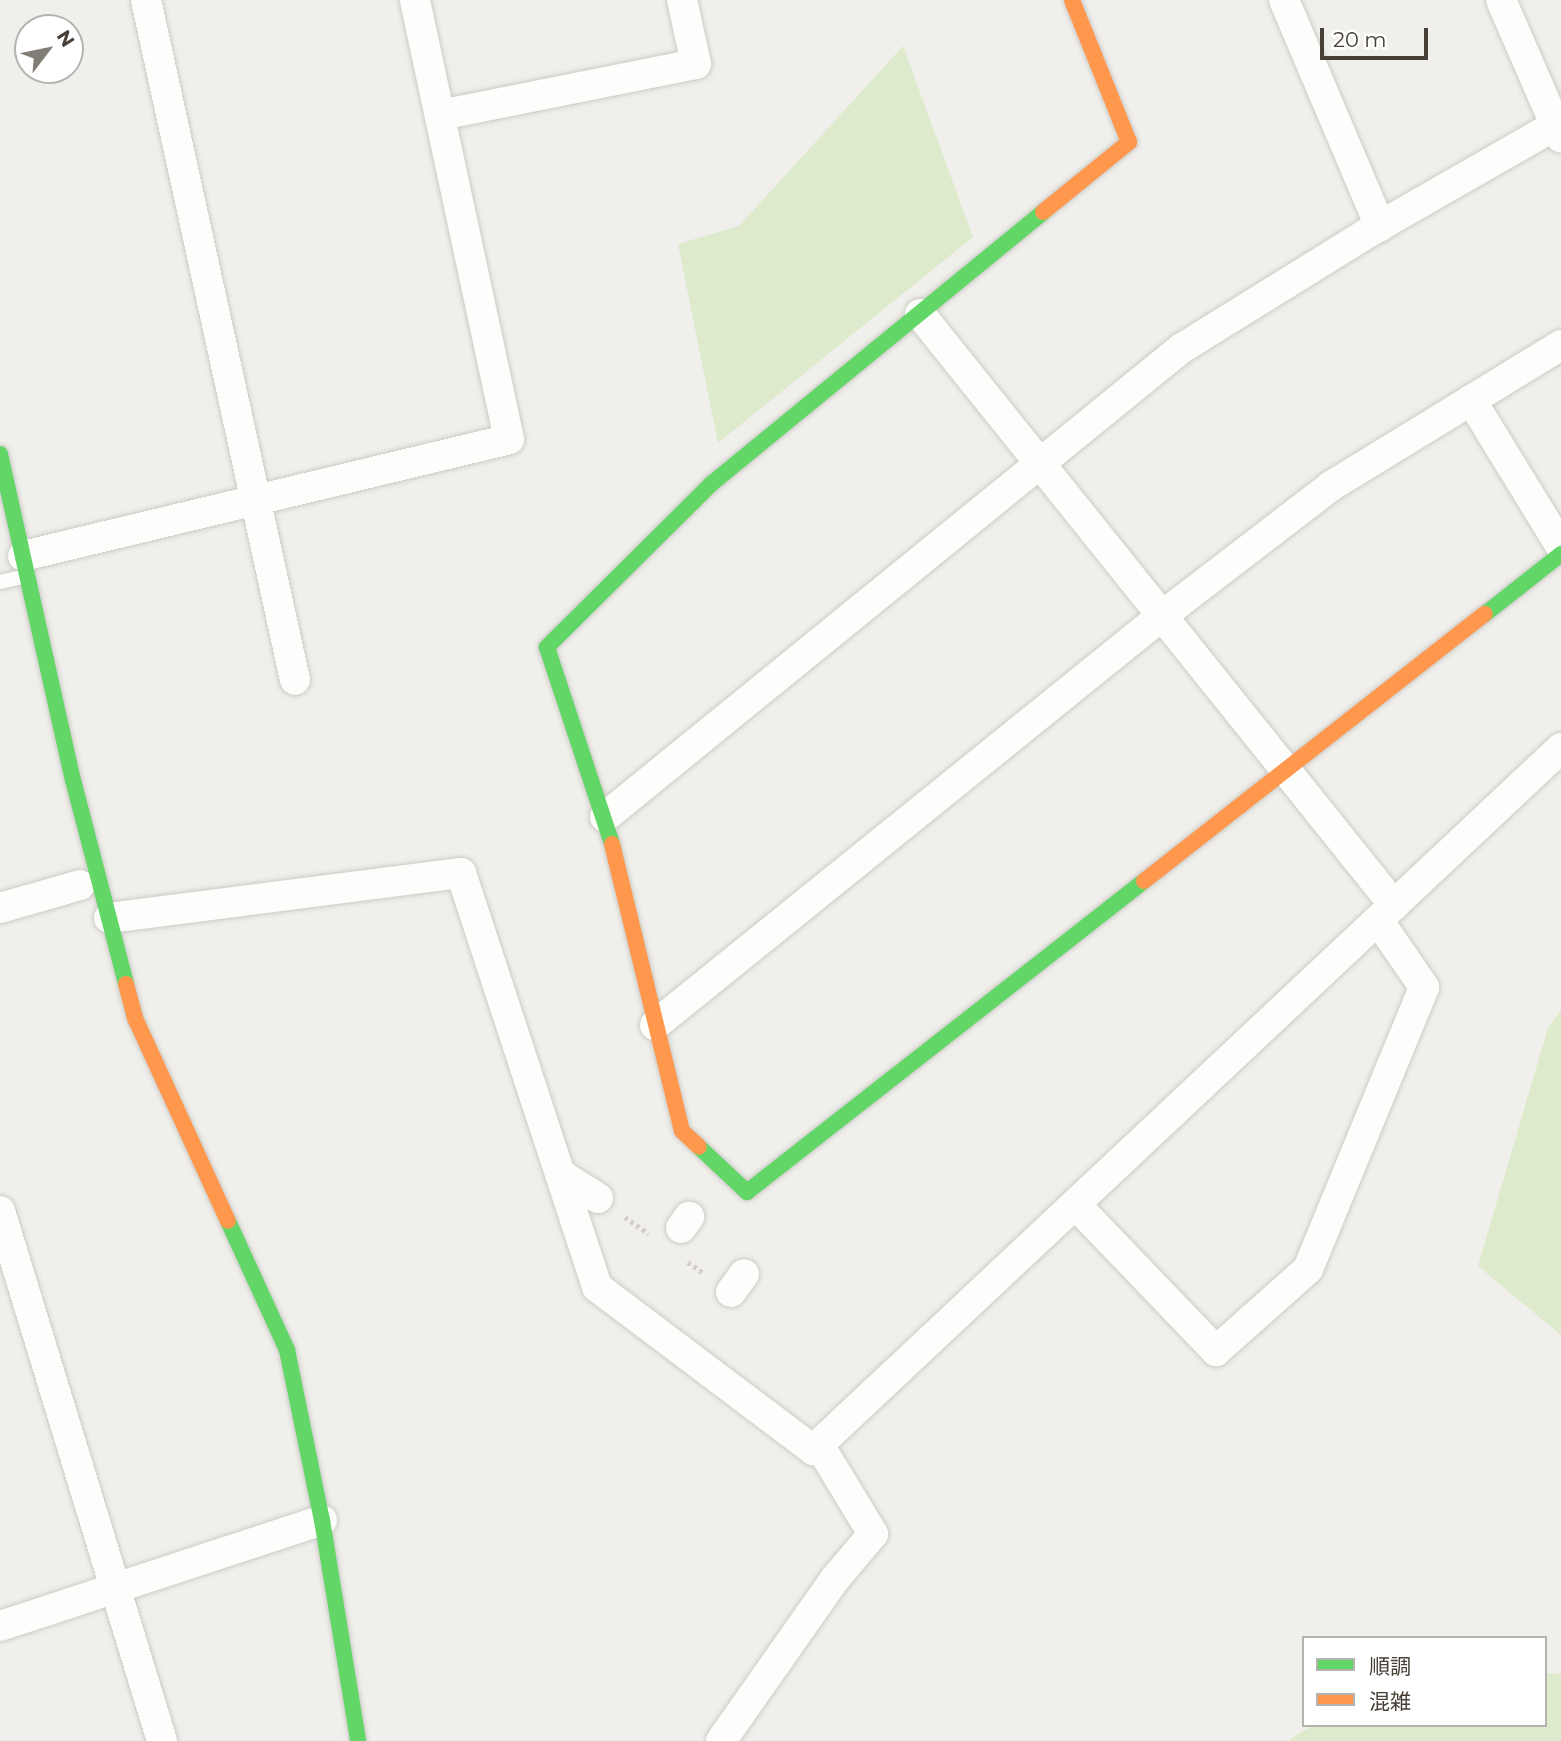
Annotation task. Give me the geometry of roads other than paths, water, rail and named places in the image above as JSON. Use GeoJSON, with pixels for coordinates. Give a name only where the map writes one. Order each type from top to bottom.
{"type":"FeatureCollection","features":[{"type":"Feature","properties":{"kind":"street"},"geometry":{"type":"LineString","coordinates":[[146,0],[295,680]]}},
{"type":"Feature","properties":{"kind":"street"},"geometry":{"type":"LineString","coordinates":[[25,566],[255,500],[509,439],[415,0]]}},
{"type":"Feature","properties":{"kind":"street"},"geometry":{"type":"LineString","coordinates":[[440,115],[696,64],[682,0]]}},
{"type":"Feature","properties":{"kind":"street"},"geometry":{"type":"LineString","coordinates":[[1072,0],[1129,142],[711,484],[547,647],[605,817],[682,1131],[721,1176],[747,1192],[1561,554]]}},
{"type":"Feature","properties":{"kind":"street"},"geometry":{"type":"LineString","coordinates":[[1284,0],[1380,226]]}},
{"type":"Feature","properties":{"kind":"street"},"geometry":{"type":"LineString","coordinates":[[605,817],[1182,348],[1380,226],[1557,132],[1501,0]]}},
{"type":"Feature","properties":{"kind":"street"},"geometry":{"type":"LineString","coordinates":[[920,314],[1286,769],[1386,912],[1424,987],[1308,1269],[1216,1351],[1075,1204]]}},
{"type":"Feature","properties":{"kind":"street"},"geometry":{"type":"LineString","coordinates":[[655,1025],[1163,615],[1331,486],[1561,345]]}},
{"type":"Feature","properties":{"kind":"street"},"geometry":{"type":"LineString","coordinates":[[1471,400],[1561,547]]}},
{"type":"Feature","properties":{"kind":"street"},"geometry":{"type":"LineString","coordinates":[[0,454],[135,1018],[287,1350],[322,1520],[358,1741]]}},
{"type":"Feature","properties":{"kind":"street"},"geometry":{"type":"LineString","coordinates":[[109,918],[461,873],[597,1287],[813,1450],[1561,748]]}},
{"type":"Feature","properties":{"kind":"street"},"geometry":{"type":"LineString","coordinates":[[0,908],[80,885]]}},
{"type":"Feature","properties":{"kind":"street"},"geometry":{"type":"LineString","coordinates":[[560,1174],[598,1198]]}},
{"type":"Feature","properties":{"kind":"street"},"geometry":{"type":"LineString","coordinates":[[0,1211],[162,1741]]}},
{"type":"Feature","properties":{"kind":"street"},"geometry":{"type":"LineString","coordinates":[[722,1741],[835,1579],[873,1534],[819,1445]]}},
{"type":"Feature","properties":{"kind":"street"},"geometry":{"type":"LineString","coordinates":[[0,1626],[322,1520]]}},
{"type":"Feature","properties":{"kind":"lane"},"geometry":{"type":"LineString","coordinates":[[0,582],[25,566]]}}]}
